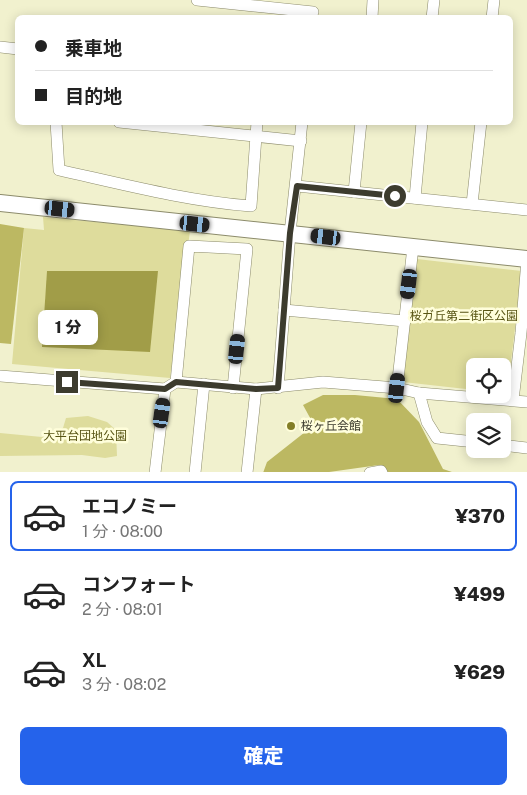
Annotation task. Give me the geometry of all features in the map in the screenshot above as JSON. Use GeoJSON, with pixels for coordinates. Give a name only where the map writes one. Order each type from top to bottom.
{"type":"FeatureCollection","features":[{"type":"Feature","properties":{"kind":"street"},"geometry":{"type":"LineString","coordinates":[[197,0],[269,8],[313,10]]}},
{"type":"Feature","properties":{"kind":"street"},"geometry":{"type":"LineString","coordinates":[[372,15],[373,0]]}},
{"type":"Feature","properties":{"kind":"street"},"geometry":{"type":"LineString","coordinates":[[432,15],[434,0]]}},
{"type":"Feature","properties":{"kind":"street"},"geometry":{"type":"LineString","coordinates":[[492,15],[494,0]]}},
{"type":"Feature","properties":{"kind":"street"},"geometry":{"type":"LineString","coordinates":[[0,47],[15,49]]}},
{"type":"Feature","properties":{"kind":"street"},"geometry":{"type":"LineString","coordinates":[[56,125],[59,170],[195,198],[251,206],[257,125]]}},
{"type":"Feature","properties":{"kind":"street"},"geometry":{"type":"LineString","coordinates":[[146,125],[301,141]]}},
{"type":"Feature","properties":{"kind":"street"},"geometry":{"type":"LineString","coordinates":[[278,388],[290,233],[297,186],[302,125]]}},
{"type":"Feature","properties":{"kind":"street"},"geometry":{"type":"LineString","coordinates":[[354,192],[361,125]]}},
{"type":"Feature","properties":{"kind":"street"},"geometry":{"type":"LineString","coordinates":[[415,198],[422,125]]}},
{"type":"Feature","properties":{"kind":"street"},"geometry":{"type":"LineString","coordinates":[[472,204],[481,125]]}},
{"type":"Feature","properties":{"kind":"street"},"geometry":{"type":"LineString","coordinates":[[297,186],[527,210]]}},
{"type":"Feature","properties":{"kind":"street"},"geometry":{"type":"LineString","coordinates":[[0,203],[527,260],[524,333],[513,400]]}},
{"type":"Feature","properties":{"kind":"street"},"geometry":{"type":"LineString","coordinates":[[176,382],[189,246],[247,248],[233,388]]}},
{"type":"Feature","properties":{"kind":"street"},"geometry":{"type":"LineString","coordinates":[[397,388],[413,247]]}},
{"type":"Feature","properties":{"kind":"street"},"geometry":{"type":"LineString","coordinates":[[284,310],[405,321]]}},
{"type":"Feature","properties":{"kind":"street"},"geometry":{"type":"LineString","coordinates":[[0,376],[165,389],[176,382],[256,389],[323,382],[397,388],[419,393],[527,402]]}},
{"type":"Feature","properties":{"kind":"street"},"geometry":{"type":"LineString","coordinates":[[196,472],[204,384]]}},
{"type":"Feature","properties":{"kind":"street"},"geometry":{"type":"LineString","coordinates":[[155,472],[165,389]]}},
{"type":"Feature","properties":{"kind":"street"},"geometry":{"type":"LineString","coordinates":[[247,472],[256,389]]}},
{"type":"Feature","properties":{"kind":"street"},"geometry":{"type":"LineString","coordinates":[[419,393],[427,422],[437,438],[466,441]]}},
{"type":"Feature","properties":{"kind":"street"},"geometry":{"type":"LineString","coordinates":[[511,446],[527,448]]}},
{"type":"Feature","properties":{"kind":"street"},"geometry":{"type":"LineString","coordinates":[[370,472],[382,472]]}},
{"type":"Feature","properties":{"kind":"green space"},"geometry":{"type":"Polygon","coordinates":[[[43,217],[190,231],[170,378],[12,364],[24,228],[44,230],[43,217]]]}},
{"type":"Feature","properties":{"kind":"green space","name":"桜ガ丘第二街区公園"},"geometry":{"type":"Polygon","coordinates":[[[417,259],[522,271],[511,361],[511,358],[466,358],[466,389],[403,382],[417,259]]]}},
{"type":"Feature","properties":{"kind":"green space","name":"大平台団地公園"},"geometry":{"type":"Polygon","coordinates":[[[88,416],[107,422],[116,430],[117,456],[105,458],[82,455],[0,456],[0,433],[42,437],[63,428],[66,418],[88,416]]]}},
{"type":"Feature","properties":{"kind":"shaded area"},"geometry":{"type":"Polygon","coordinates":[[[0,224],[24,228],[11,344],[0,343],[0,224]]]}},
{"type":"Feature","properties":{"kind":"shaded area"},"geometry":{"type":"Polygon","coordinates":[[[47,271],[158,271],[150,352],[42,347],[47,271]]]}},
{"type":"Feature","properties":{"kind":"shaded area"},"geometry":{"type":"Polygon","coordinates":[[[323,395],[355,395],[397,399],[419,422],[443,469],[452,472],[385,472],[379,465],[329,472],[263,472],[267,462],[314,425],[303,405],[323,395]]]}},
{"type":"Feature","properties":{"kind":"place","name":"桜ヶ丘会館"},"geometry":{"type":"Point","coordinates":[291,426]}},
{"type":"Feature","properties":{"kind":"route"},"geometry":{"type":"LineString","coordinates":[[67,382],[165,389],[176,382],[233,388],[278,388],[290,233],[297,186],[395,196]]}}]}
